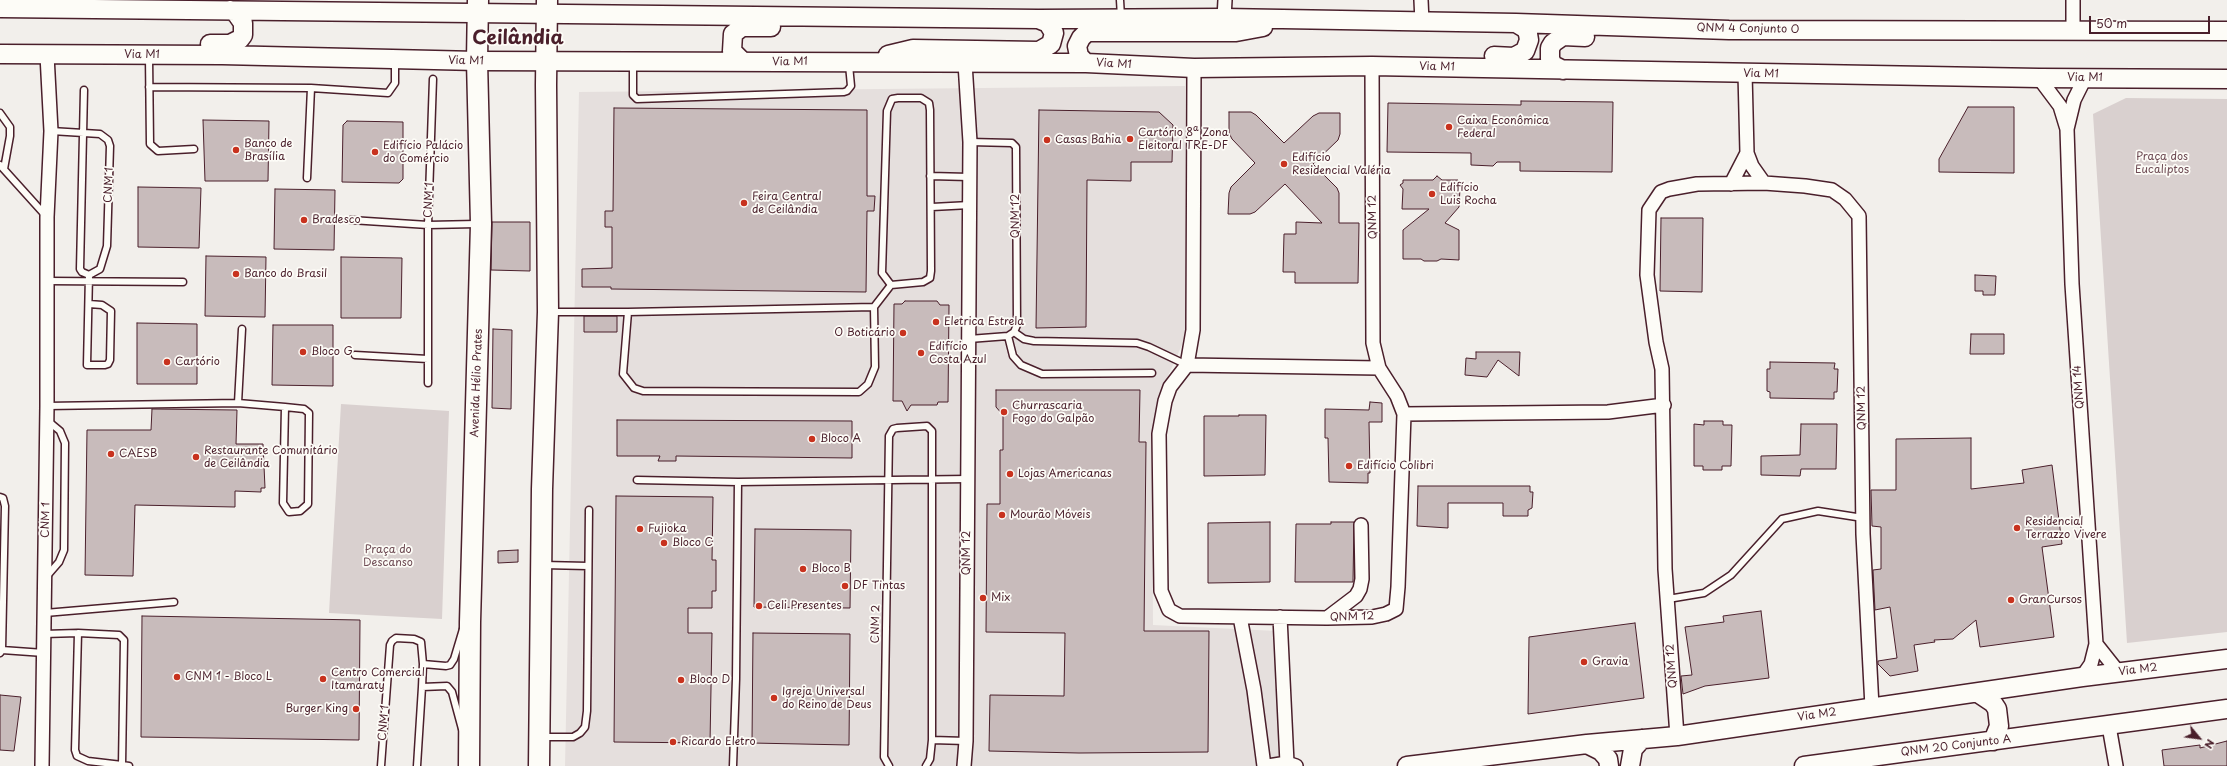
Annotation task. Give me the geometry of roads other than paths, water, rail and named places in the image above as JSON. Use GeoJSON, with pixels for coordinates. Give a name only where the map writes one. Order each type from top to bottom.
{"type":"FeatureCollection","features":[{"type":"Feature","properties":{"kind":"main road"},"geometry":{"type":"LineString","coordinates":[[115,55],[162,43],[235,42],[243,35],[244,23],[236,13],[238,6]]}},
{"type":"Feature","properties":{"kind":"main road","name":"Avenida Hélio Prates"},"geometry":{"type":"LineString","coordinates":[[468,766],[470,622],[481,224],[477,61],[478,6]]}},
{"type":"Feature","properties":{"kind":"main road"},"geometry":{"type":"LineString","coordinates":[[1,8],[547,6],[845,16],[1038,19],[1224,18],[1422,22]]}},
{"type":"Feature","properties":{"kind":"main road"},"geometry":{"type":"LineString","coordinates":[[539,766],[548,312],[547,6]]}},
{"type":"Feature","properties":{"kind":"main road"},"geometry":{"type":"LineString","coordinates":[[743,62],[734,55],[731,45],[734,34],[742,27],[802,26],[845,16]]}},
{"type":"Feature","properties":{"kind":"main road"},"geometry":{"type":"LineString","coordinates":[[855,61],[913,49],[1039,51],[1051,44],[1054,33],[1048,23],[1038,19]]}},
{"type":"Feature","properties":{"kind":"main road"},"geometry":{"type":"LineString","coordinates":[[1086,63],[1079,56],[1077,46],[1081,38],[1087,32],[1236,32],[1295,20]]}},
{"type":"Feature","properties":{"kind":"main road","name":"QNM 4 Conjunto O"},"geometry":{"type":"LineString","coordinates":[[1422,22],[1516,23],[1729,30],[2073,29],[2227,31]]}},
{"type":"Feature","properties":{"kind":"main road"},"geometry":{"type":"LineString","coordinates":[[1322,66],[1374,55],[1514,57],[1525,51],[1529,40],[1526,30],[1516,23]]}},
{"type":"Feature","properties":{"kind":"main road"},"geometry":{"type":"LineString","coordinates":[[1563,70],[1553,65],[1549,54],[1553,43],[1563,36],[1690,39],[1729,30]]}},
{"type":"Feature","properties":{"kind":"main road","name":"Via M1"},"geometry":{"type":"LineString","coordinates":[[0,54],[477,61],[633,60],[743,62],[855,61],[1086,63],[1194,68],[1372,66],[2039,78],[2227,79]]}},
{"type":"Feature","properties":{"kind":"main road","name":"Via M2"},"geometry":{"type":"LineString","coordinates":[[1407,766],[1587,744],[1677,736],[2082,677],[2227,659]]}},
{"type":"Feature","properties":{"kind":"main road"},"geometry":{"type":"LineString","coordinates":[[1978,693],[1993,703],[1997,708],[1999,726],[1993,741]]}},
{"type":"Feature","properties":{"kind":"main road","name":"QNM 20 Conjunto A"},"geometry":{"type":"LineString","coordinates":[[1804,766],[2227,709]]}},
{"type":"Feature","properties":{"kind":"main road"},"geometry":{"type":"LineString","coordinates":[[1630,766],[1633,749],[1642,739]]}},
{"type":"Feature","properties":{"kind":"main road"},"geometry":{"type":"LineString","coordinates":[[1587,744],[1601,751],[1608,759],[1608,766]]}},
{"type":"Feature","properties":{"kind":"street"},"geometry":{"type":"LineString","coordinates":[[1224,18],[1225,0]]}},
{"type":"Feature","properties":{"kind":"street"},"geometry":{"type":"LineString","coordinates":[[1421,0],[1422,22]]}},
{"type":"Feature","properties":{"kind":"street"},"geometry":{"type":"LineString","coordinates":[[2073,0],[2073,29]]}},
{"type":"Feature","properties":{"kind":"street","name":"CNM 1"},"geometry":{"type":"LineString","coordinates":[[42,766],[47,420],[47,217],[51,131],[47,55]]}},
{"type":"Feature","properties":{"kind":"street","name":"QNM 12"},"geometry":{"type":"LineString","coordinates":[[964,766],[966,741],[970,205],[970,142],[965,63]]}},
{"type":"Feature","properties":{"kind":"street","name":"QNM 12"},"geometry":{"type":"LineString","coordinates":[[1187,365],[1170,387],[1165,401],[1159,434],[1161,591],[1169,610],[1180,616],[1326,618],[1372,617],[1386,614],[1396,609],[1404,414],[1397,396],[1379,368],[1373,343],[1372,66]]}},
{"type":"Feature","properties":{"kind":"street"},"geometry":{"type":"LineString","coordinates":[[1194,68],[1193,319],[1187,365],[1379,368]]}},
{"type":"Feature","properties":{"kind":"street"},"geometry":{"type":"LineString","coordinates":[[1745,73],[1747,153],[1752,166],[1764,183]]}},
{"type":"Feature","properties":{"kind":"street","name":"QNM 14"},"geometry":{"type":"LineString","coordinates":[[2039,78],[2060,106],[2067,129],[2072,284],[2096,644],[2091,664],[2082,677]]}},
{"type":"Feature","properties":{"kind":"street","name":"QNM 14"},"geometry":{"type":"LineString","coordinates":[[2067,129],[2074,100],[2085,78]]}},
{"type":"Feature","properties":{"kind":"street"},"geometry":{"type":"LineString","coordinates":[[1731,184],[1747,153]]}},
{"type":"Feature","properties":{"kind":"street","name":"QNM 12"},"geometry":{"type":"LineString","coordinates":[[1677,736],[1668,600],[1662,370],[1656,342],[1647,275],[1649,210],[1656,198],[1669,189],[1698,184],[1764,183],[1805,186],[1832,190],[1845,199],[1859,216],[1863,518],[1872,707]]}},
{"type":"Feature","properties":{"kind":"street"},"geometry":{"type":"LineString","coordinates":[[1404,414],[1608,412],[1664,405]]}},
{"type":"Feature","properties":{"kind":"street"},"geometry":{"type":"LineString","coordinates":[[1326,618],[1356,596],[1360,589],[1362,579],[1361,525]]}},
{"type":"Feature","properties":{"kind":"street"},"geometry":{"type":"LineString","coordinates":[[1240,617],[1254,690],[1264,766]]}},
{"type":"Feature","properties":{"kind":"street"},"geometry":{"type":"LineString","coordinates":[[1268,766],[1291,764],[1280,617]]}},
{"type":"Feature","properties":{"kind":"street"},"geometry":{"type":"LineString","coordinates":[[2096,644],[2109,663],[2119,673]]}},
{"type":"Feature","properties":{"kind":"street"},"geometry":{"type":"LineString","coordinates":[[2109,726],[2116,766]]}},
{"type":"Feature","properties":{"kind":"lane"},"geometry":{"type":"LineString","coordinates":[[1120,0],[1121,19]]}},
{"type":"Feature","properties":{"kind":"lane"},"geometry":{"type":"LineString","coordinates":[[148,56],[150,144],[158,151],[194,149]]}},
{"type":"Feature","properties":{"kind":"lane"},"geometry":{"type":"LineString","coordinates":[[149,87],[311,88],[388,93],[395,83],[395,59]]}},
{"type":"Feature","properties":{"kind":"lane"},"geometry":{"type":"LineString","coordinates":[[633,60],[633,95],[637,99],[847,92],[850,86],[855,61]]}},
{"type":"Feature","properties":{"kind":"lane","name":"CNM 1"},"geometry":{"type":"LineString","coordinates":[[428,383],[428,225],[433,79]]}},
{"type":"Feature","properties":{"kind":"lane"},"geometry":{"type":"LineString","coordinates":[[307,178],[311,88]]}},
{"type":"Feature","properties":{"kind":"lane"},"geometry":{"type":"LineString","coordinates":[[84,90],[80,269],[82,272],[89,275],[90,282],[89,304],[87,364],[108,364],[111,311],[109,307],[89,304]]}},
{"type":"Feature","properties":{"kind":"lane"},"geometry":{"type":"LineString","coordinates":[[628,312],[623,374],[634,388],[643,391],[859,392],[868,384],[875,367],[874,307],[891,285],[924,282],[930,278],[932,271],[929,103],[921,98],[892,99],[887,111],[882,274],[891,285]]}},
{"type":"Feature","properties":{"kind":"lane"},"geometry":{"type":"LineString","coordinates":[[0,113],[10,127],[10,136],[2,167],[47,217]]}},
{"type":"Feature","properties":{"kind":"lane","name":"CNM 1"},"geometry":{"type":"LineString","coordinates":[[51,131],[83,132],[104,136],[110,146],[107,246],[100,270],[89,275]]}},
{"type":"Feature","properties":{"kind":"lane","name":"QNM 12"},"geometry":{"type":"LineString","coordinates":[[970,142],[1012,143],[1016,147],[1017,325],[1014,332]]}},
{"type":"Feature","properties":{"kind":"lane"},"geometry":{"type":"LineString","coordinates":[[930,176],[970,176]]}},
{"type":"Feature","properties":{"kind":"lane"},"geometry":{"type":"LineString","coordinates":[[932,207],[970,205]]}},
{"type":"Feature","properties":{"kind":"lane","name":"CNM 1"},"geometry":{"type":"LineString","coordinates":[[351,220],[428,225],[481,224]]}},
{"type":"Feature","properties":{"kind":"lane"},"geometry":{"type":"LineString","coordinates":[[48,281],[183,282]]}},
{"type":"Feature","properties":{"kind":"lane"},"geometry":{"type":"LineString","coordinates":[[548,312],[628,312],[874,307]]}},
{"type":"Feature","properties":{"kind":"lane"},"geometry":{"type":"LineString","coordinates":[[238,403],[242,329]]}},
{"type":"Feature","properties":{"kind":"lane"},"geometry":{"type":"LineString","coordinates":[[969,339],[1008,336],[1014,332],[1019,337],[1034,341],[1137,343],[1187,365]]}},
{"type":"Feature","properties":{"kind":"lane"},"geometry":{"type":"LineString","coordinates":[[1008,336],[1013,356],[1021,365],[1042,374],[1152,373]]}},
{"type":"Feature","properties":{"kind":"lane"},"geometry":{"type":"LineString","coordinates":[[355,355],[428,359]]}},
{"type":"Feature","properties":{"kind":"lane"},"geometry":{"type":"LineString","coordinates":[[47,406],[238,403],[285,407],[304,409],[309,413],[308,504],[300,511],[289,512],[283,503],[285,407]]}},
{"type":"Feature","properties":{"kind":"lane"},"geometry":{"type":"LineString","coordinates":[[45,578],[59,562],[64,550],[65,443],[60,431],[47,420]]}},
{"type":"Feature","properties":{"kind":"lane","name":"CNM 2"},"geometry":{"type":"LineString","coordinates":[[889,766],[884,757],[889,436],[891,431],[897,428],[927,426],[932,431],[932,740],[930,759],[926,766]]}},
{"type":"Feature","properties":{"kind":"lane"},"geometry":{"type":"LineString","coordinates":[[637,480],[738,482],[968,479]]}},
{"type":"Feature","properties":{"kind":"lane"},"geometry":{"type":"LineString","coordinates":[[733,766],[736,679],[738,482]]}},
{"type":"Feature","properties":{"kind":"lane"},"geometry":{"type":"LineString","coordinates":[[0,497],[3,498],[5,506],[1,652],[44,653]]}},
{"type":"Feature","properties":{"kind":"lane"},"geometry":{"type":"LineString","coordinates":[[539,736],[573,737],[580,733],[585,727],[587,711],[589,510]]}},
{"type":"Feature","properties":{"kind":"lane"},"geometry":{"type":"LineString","coordinates":[[1668,600],[1704,593],[1731,575],[1782,519],[1818,511],[1863,518]]}},
{"type":"Feature","properties":{"kind":"lane"},"geometry":{"type":"LineString","coordinates":[[542,565],[588,566]]}},
{"type":"Feature","properties":{"kind":"lane"},"geometry":{"type":"LineString","coordinates":[[44,612],[174,602]]}},
{"type":"Feature","properties":{"kind":"lane"},"geometry":{"type":"LineString","coordinates":[[418,766],[423,664],[450,665],[454,660],[461,633],[470,622]]}},
{"type":"Feature","properties":{"kind":"lane"},"geometry":{"type":"LineString","coordinates":[[44,634],[78,633],[120,635],[124,640],[126,766],[88,761],[77,756],[75,750],[78,633]]}},
{"type":"Feature","properties":{"kind":"lane","name":"CNM 1"},"geometry":{"type":"LineString","coordinates":[[381,766],[390,645],[396,638],[409,638],[421,642],[423,664]]}},
{"type":"Feature","properties":{"kind":"lane"},"geometry":{"type":"LineString","coordinates":[[422,687],[447,686],[452,692],[460,724],[468,740]]}},
{"type":"Feature","properties":{"kind":"lane"},"geometry":{"type":"LineString","coordinates":[[932,740],[966,741]]}},
{"type":"Feature","properties":{"kind":"place","name":"Caixa Econômica Federal"},"geometry":{"type":"Point","coordinates":[1449,127]}},
{"type":"Feature","properties":{"kind":"place","name":"Cartório 8ª Zona Eleitoral TRE-DF"},"geometry":{"type":"Point","coordinates":[1130,139]}},
{"type":"Feature","properties":{"kind":"place","name":"Casas Bahia"},"geometry":{"type":"Point","coordinates":[1047,140]}},
{"type":"Feature","properties":{"kind":"place","name":"Banco de Brasília"},"geometry":{"type":"Point","coordinates":[236,150]}},
{"type":"Feature","properties":{"kind":"place","name":"Edifício Palácio do Comércio"},"geometry":{"type":"Point","coordinates":[375,152]}},
{"type":"Feature","properties":{"kind":"place","name":"Edifício Residencial Valéria"},"geometry":{"type":"Point","coordinates":[1284,164]}},
{"type":"Feature","properties":{"kind":"place","name":"Edifício Luis Rocha"},"geometry":{"type":"Point","coordinates":[1432,194]}},
{"type":"Feature","properties":{"kind":"place","name":"Feira Central de Ceilândia"},"geometry":{"type":"Point","coordinates":[744,203]}},
{"type":"Feature","properties":{"kind":"place","name":"Bradesco"},"geometry":{"type":"Point","coordinates":[304,220]}},
{"type":"Feature","properties":{"kind":"place","name":"Banco do Brasil"},"geometry":{"type":"Point","coordinates":[236,274]}},
{"type":"Feature","properties":{"kind":"place","name":"Eletrica Estrela"},"geometry":{"type":"Point","coordinates":[936,322]}},
{"type":"Feature","properties":{"kind":"place","name":"O Boticário"},"geometry":{"type":"Point","coordinates":[903,333]}},
{"type":"Feature","properties":{"kind":"place","name":"Bloco G"},"geometry":{"type":"Point","coordinates":[303,352]}},
{"type":"Feature","properties":{"kind":"place","name":"Edifício Costa Azul"},"geometry":{"type":"Point","coordinates":[921,353]}},
{"type":"Feature","properties":{"kind":"place","name":"Cartório"},"geometry":{"type":"Point","coordinates":[167,362]}},
{"type":"Feature","properties":{"kind":"place","name":"Churrascaria Fogo do Galpão"},"geometry":{"type":"Point","coordinates":[1004,412]}},
{"type":"Feature","properties":{"kind":"place","name":"Bloco A"},"geometry":{"type":"Point","coordinates":[812,439]}},
{"type":"Feature","properties":{"kind":"place","name":"CAESB"},"geometry":{"type":"Point","coordinates":[111,454]}},
{"type":"Feature","properties":{"kind":"place","name":"Restaurante Comunitário de Ceilândia"},"geometry":{"type":"Point","coordinates":[196,457]}},
{"type":"Feature","properties":{"kind":"place","name":"Edifício Colibri"},"geometry":{"type":"Point","coordinates":[1349,466]}},
{"type":"Feature","properties":{"kind":"place","name":"Lojas Americanas"},"geometry":{"type":"Point","coordinates":[1010,474]}},
{"type":"Feature","properties":{"kind":"place","name":"Mourão Móveis"},"geometry":{"type":"Point","coordinates":[1002,515]}},
{"type":"Feature","properties":{"kind":"place","name":"Residencial Terrazzo Vivere"},"geometry":{"type":"Point","coordinates":[2017,528]}},
{"type":"Feature","properties":{"kind":"place","name":"Fujioka"},"geometry":{"type":"Point","coordinates":[640,529]}},
{"type":"Feature","properties":{"kind":"place","name":"Bloco C"},"geometry":{"type":"Point","coordinates":[664,543]}},
{"type":"Feature","properties":{"kind":"place","name":"Bloco B"},"geometry":{"type":"Point","coordinates":[803,569]}},
{"type":"Feature","properties":{"kind":"place","name":"DF Tintas"},"geometry":{"type":"Point","coordinates":[845,586]}},
{"type":"Feature","properties":{"kind":"place","name":"Mix"},"geometry":{"type":"Point","coordinates":[983,598]}},
{"type":"Feature","properties":{"kind":"place","name":"GranCursos"},"geometry":{"type":"Point","coordinates":[2011,600]}},
{"type":"Feature","properties":{"kind":"place","name":"Celi Presentes"},"geometry":{"type":"Point","coordinates":[759,606]}},
{"type":"Feature","properties":{"kind":"place","name":"Gravia"},"geometry":{"type":"Point","coordinates":[1584,662]}},
{"type":"Feature","properties":{"kind":"place","name":"CNM 1 - Bloco L"},"geometry":{"type":"Point","coordinates":[177,677]}},
{"type":"Feature","properties":{"kind":"place","name":"Centro Comercial Itamaraty"},"geometry":{"type":"Point","coordinates":[323,679]}},
{"type":"Feature","properties":{"kind":"place","name":"Bloco D"},"geometry":{"type":"Point","coordinates":[681,680]}},
{"type":"Feature","properties":{"kind":"place","name":"Igreja Universal do Reino de Deus"},"geometry":{"type":"Point","coordinates":[774,698]}},
{"type":"Feature","properties":{"kind":"place","name":"Burger King"},"geometry":{"type":"Point","coordinates":[356,709]}},
{"type":"Feature","properties":{"kind":"place","name":"Ricardo Eletro"},"geometry":{"type":"Point","coordinates":[673,742]}},
{"type":"Feature","properties":{"kind":"district","name":"Ceilândia"},"geometry":{"type":"Point","coordinates":[518,39]}},
{"type":"Feature","properties":{"kind":"park label","name":"Praça dos Eucaliptos"},"geometry":{"type":"Point","coordinates":[2162,163]}},
{"type":"Feature","properties":{"kind":"park label","name":"Praça do Descanso"},"geometry":{"type":"Point","coordinates":[388,556]}}]}
